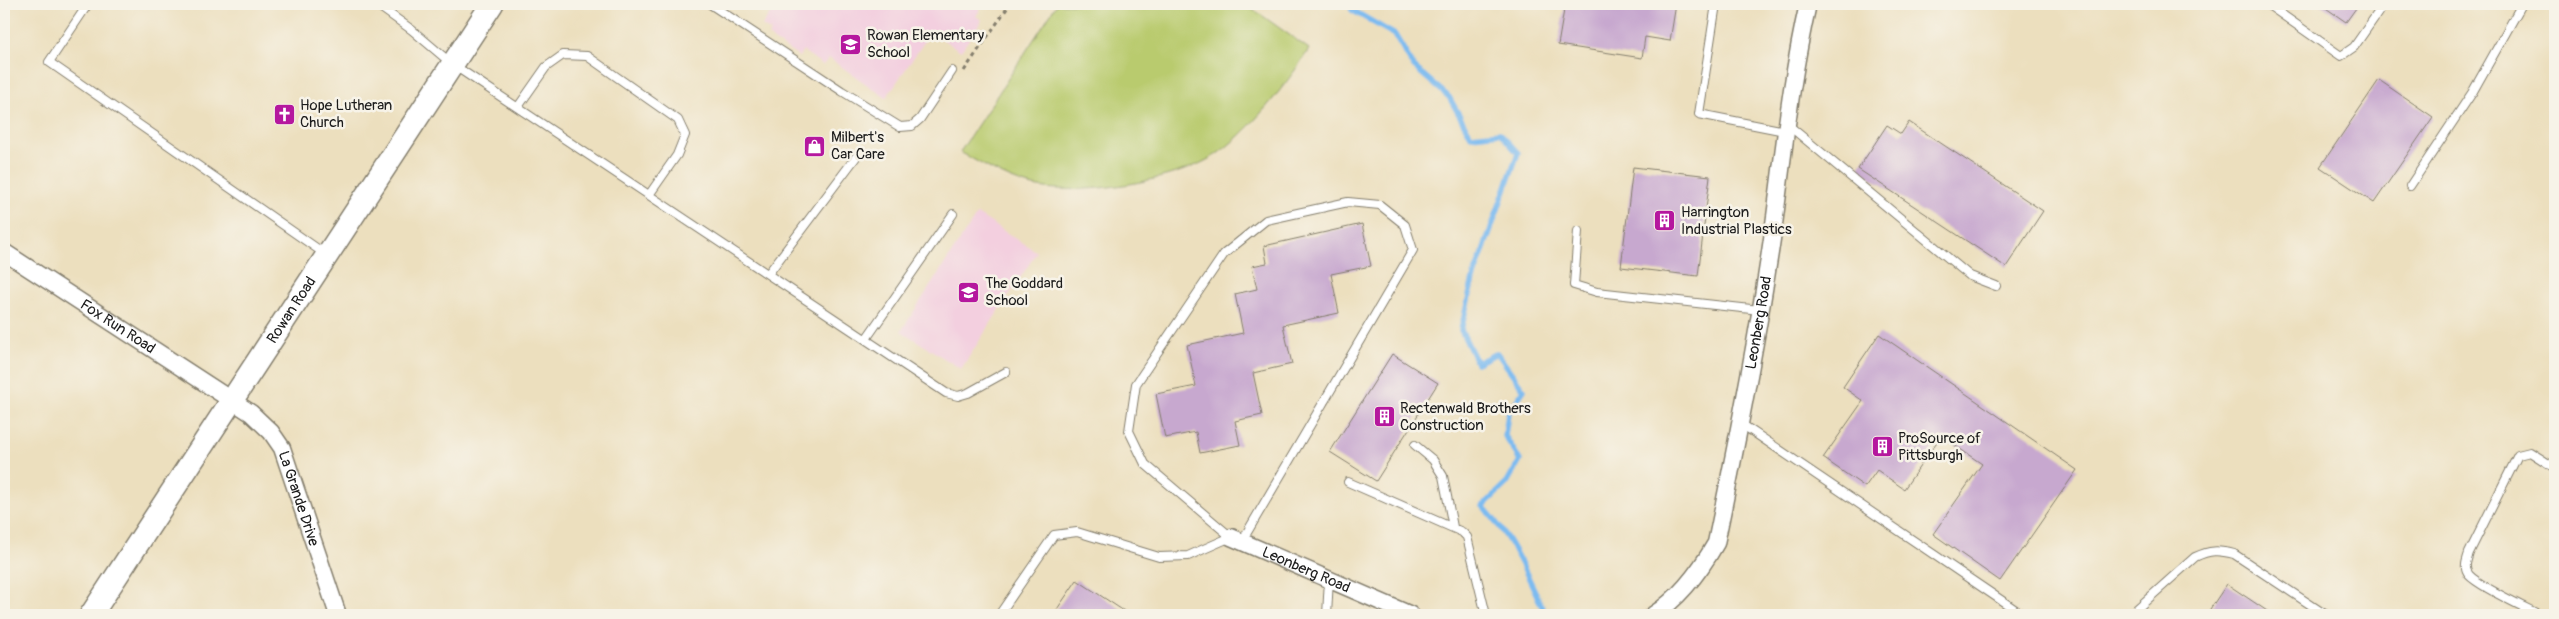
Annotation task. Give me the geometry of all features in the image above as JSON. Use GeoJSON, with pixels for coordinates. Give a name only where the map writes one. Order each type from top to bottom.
{"type":"FeatureCollection","features":[{"type":"Feature","properties":{"kind":"street","name":"Rowan Road"},"geometry":{"type":"LineString","coordinates":[[91,615],[492,4]]}},
{"type":"Feature","properties":{"kind":"street","name":"Leonberg Road"},"geometry":{"type":"LineString","coordinates":[[1653,615],[1683,589],[1704,565],[1716,543],[1760,310],[1785,127],[1808,4]]}},
{"type":"Feature","properties":{"kind":"street","name":"Fox Run Road"},"geometry":{"type":"LineString","coordinates":[[4,252],[231,401]]}},
{"type":"Feature","properties":{"kind":"street","name":"La Grande Drive"},"geometry":{"type":"LineString","coordinates":[[231,401],[251,413],[271,432],[282,448],[338,615]]}},
{"type":"Feature","properties":{"kind":"street","name":"Leonberg Road"},"geometry":{"type":"LineString","coordinates":[[1237,539],[1411,615]]}},
{"type":"Feature","properties":{"kind":"lane"},"geometry":{"type":"LineString","coordinates":[[88,4],[49,62],[327,255]]}},
{"type":"Feature","properties":{"kind":"lane"},"geometry":{"type":"LineString","coordinates":[[376,4],[412,30],[452,64],[946,392],[958,396],[968,394],[1006,372]]}},
{"type":"Feature","properties":{"kind":"lane"},"geometry":{"type":"LineString","coordinates":[[710,4],[900,127],[912,126],[920,119],[952,71]]}},
{"type":"Feature","properties":{"kind":"lane"},"geometry":{"type":"LineString","coordinates":[[1716,4],[1699,114],[1785,127],[1970,276],[1996,286]]}},
{"type":"Feature","properties":{"kind":"lane"},"geometry":{"type":"LineString","coordinates":[[2267,4],[2341,56],[2354,47],[2384,4]]}},
{"type":"Feature","properties":{"kind":"lane"},"geometry":{"type":"LineString","coordinates":[[2410,186],[2472,93],[2522,4]]}},
{"type":"Feature","properties":{"kind":"lane"},"geometry":{"type":"LineString","coordinates":[[518,107],[546,67],[563,55],[587,56],[678,120],[685,135],[677,155],[649,195]]}},
{"type":"Feature","properties":{"kind":"lane"},"geometry":{"type":"LineString","coordinates":[[768,274],[856,157]]}},
{"type":"Feature","properties":{"kind":"lane"},"geometry":{"type":"LineString","coordinates":[[999,615],[1054,535],[1077,532],[1160,557],[1188,556],[1237,539],[1412,250],[1405,225],[1380,205],[1348,202],[1266,220],[1224,254],[1136,384],[1129,431],[1145,464],[1237,539]]}},
{"type":"Feature","properties":{"kind":"lane"},"geometry":{"type":"LineString","coordinates":[[866,339],[953,214]]}},
{"type":"Feature","properties":{"kind":"lane"},"geometry":{"type":"LineString","coordinates":[[1578,231],[1574,285],[1597,292],[1760,310]]}},
{"type":"Feature","properties":{"kind":"lane"},"geometry":{"type":"LineString","coordinates":[[1740,423],[2023,615]]}},
{"type":"Feature","properties":{"kind":"lane"},"geometry":{"type":"LineString","coordinates":[[1415,445],[1433,460],[1443,476],[1453,527]]}},
{"type":"Feature","properties":{"kind":"lane"},"geometry":{"type":"LineString","coordinates":[[2540,615],[2508,599],[2468,574],[2465,565],[2469,553],[2518,455],[2530,452],[2555,468]]}},
{"type":"Feature","properties":{"kind":"lane"},"geometry":{"type":"LineString","coordinates":[[1348,482],[1453,527],[1467,537],[1486,615]]}},
{"type":"Feature","properties":{"kind":"lane"},"geometry":{"type":"LineString","coordinates":[[2130,615],[2195,557],[2207,551],[2219,550],[2234,554],[2326,615]]}},
{"type":"Feature","properties":{"kind":"lane"},"geometry":{"type":"LineString","coordinates":[[1327,615],[1329,579]]}},
{"type":"Feature","properties":{"kind":"path"},"geometry":{"type":"LineString","coordinates":[[964,71],[1010,4]]}},
{"type":"Feature","properties":{"kind":"shaded area","name":"Rowan Elementary School"},"geometry":{"type":"Polygon","coordinates":[[[759,4],[984,4],[976,16],[982,20],[961,51],[931,32],[886,98],[829,58],[823,65],[803,51],[799,57],[768,36],[771,32],[762,26],[771,13],[759,4]]]}},
{"type":"Feature","properties":{"kind":"shaded area","name":"The Goddard School"},"geometry":{"type":"Polygon","coordinates":[[[977,214],[1037,252],[961,369],[901,331],[977,214]]]}},
{"type":"Feature","properties":{"kind":"green space"},"geometry":{"type":"Polygon","coordinates":[[[1057,4],[1246,4],[1309,49],[1290,78],[1264,110],[1235,140],[1207,160],[1168,175],[1120,186],[1070,189],[1029,185],[1002,175],[960,152],[1057,4]]]}},
{"type":"Feature","properties":{"kind":"building"},"geometry":{"type":"Polygon","coordinates":[[[1565,4],[1676,4],[1670,41],[1645,37],[1642,58],[1558,45],[1565,4]]]}},
{"type":"Feature","properties":{"kind":"building"},"geometry":{"type":"Polygon","coordinates":[[[2320,4],[2359,4],[2346,22],[2320,4]]]}},
{"type":"Feature","properties":{"kind":"building"},"geometry":{"type":"Polygon","coordinates":[[[2379,80],[2433,117],[2374,203],[2320,167],[2379,80]]]}},
{"type":"Feature","properties":{"kind":"building"},"geometry":{"type":"Polygon","coordinates":[[[1909,122],[2043,211],[2006,267],[1858,169],[1887,125],[1901,134],[1909,122]]]}},
{"type":"Feature","properties":{"kind":"building","name":"Harrington Industrial Plastics"},"geometry":{"type":"Polygon","coordinates":[[[1633,167],[1710,176],[1698,276],[1621,267],[1633,167]]]}},
{"type":"Feature","properties":{"kind":"building"},"geometry":{"type":"Polygon","coordinates":[[[1362,224],[1371,266],[1331,274],[1339,313],[1283,325],[1292,364],[1253,373],[1262,415],[1235,421],[1240,445],[1200,453],[1196,432],[1165,438],[1156,394],[1196,386],[1187,345],[1243,333],[1235,294],[1257,289],[1252,266],[1267,263],[1264,246],[1362,224]]]}},
{"type":"Feature","properties":{"kind":"building","name":"ProSource of Pittsburgh"},"geometry":{"type":"Polygon","coordinates":[[[1879,334],[2077,470],[2000,581],[1933,534],[1982,464],[1941,436],[1904,489],[1877,470],[1865,487],[1823,458],[1863,401],[1843,387],[1879,334]]]}},
{"type":"Feature","properties":{"kind":"building","name":"Rectenwald Brothers Construction"},"geometry":{"type":"Polygon","coordinates":[[[1392,354],[1438,383],[1376,481],[1330,452],[1392,354]]]}},
{"type":"Feature","properties":{"kind":"building"},"geometry":{"type":"Polygon","coordinates":[[[1077,580],[1130,615],[1053,615],[1077,580]]]}},
{"type":"Feature","properties":{"kind":"building"},"geometry":{"type":"Polygon","coordinates":[[[2227,584],[2273,615],[2206,615],[2227,584]]]}},
{"type":"Feature","properties":{"kind":"waterway"},"geometry":{"type":"LineString","coordinates":[[1349,4],[1352,10],[1395,35],[1414,67],[1449,97],[1471,136],[1500,133],[1518,153],[1473,279],[1461,330],[1477,363],[1497,353],[1524,390],[1508,413],[1505,436],[1520,460],[1507,483],[1483,506],[1511,544],[1546,615]]}},
{"type":"Feature","properties":{"kind":"place","name":"Rowan Elementary School"},"geometry":{"type":"Point","coordinates":[851,44]}},
{"type":"Feature","properties":{"kind":"place","name":"Hope Lutheran Church"},"geometry":{"type":"Point","coordinates":[284,114]}},
{"type":"Feature","properties":{"kind":"place","name":"Milbert's Car Care"},"geometry":{"type":"Point","coordinates":[815,146]}},
{"type":"Feature","properties":{"kind":"place","name":"Harrington Industrial Plastics"},"geometry":{"type":"Point","coordinates":[1665,221]}},
{"type":"Feature","properties":{"kind":"place","name":"The Goddard School"},"geometry":{"type":"Point","coordinates":[969,292]}},
{"type":"Feature","properties":{"kind":"place","name":"Rectenwald Brothers Construction"},"geometry":{"type":"Point","coordinates":[1384,417]}},
{"type":"Feature","properties":{"kind":"place","name":"ProSource of Pittsburgh"},"geometry":{"type":"Point","coordinates":[1882,447]}}]}
